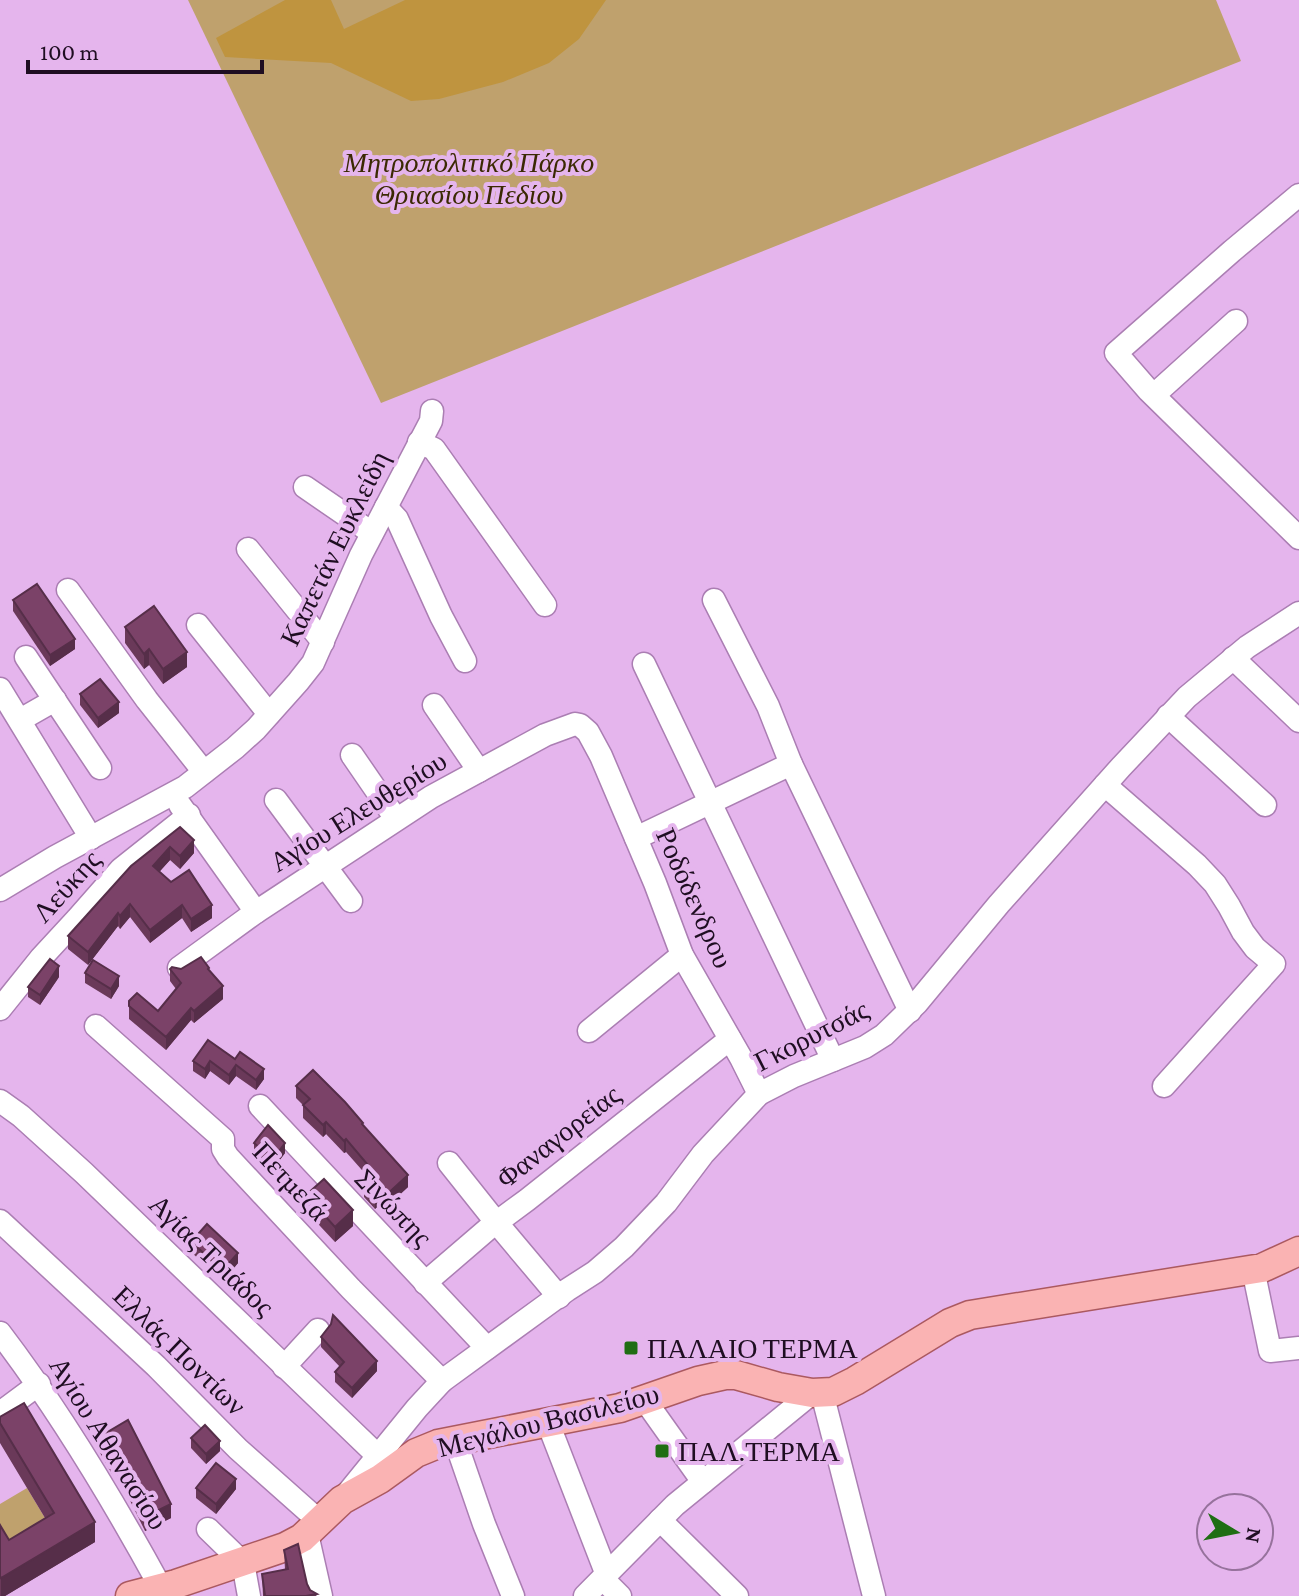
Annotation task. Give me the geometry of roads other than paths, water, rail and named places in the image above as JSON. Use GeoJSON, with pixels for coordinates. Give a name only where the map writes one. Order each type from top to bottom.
{"type":"FeatureCollection","features":[{"type":"Feature","properties":{"kind":"main road"},"geometry":{"type":"LineString","coordinates":[[817,1393],[833,1392],[855,1381],[938,1330],[970,1315],[1253,1269],[1299,1251]]}},
{"type":"Feature","properties":{"kind":"main road","name":"Μεγάλου Βασιλείου"},"geometry":{"type":"LineString","coordinates":[[130,1596],[243,1563],[285,1547],[313,1528],[342,1500],[380,1479],[416,1453],[438,1444],[620,1408],[725,1375],[817,1393]]}},
{"type":"Feature","properties":{"kind":"street"},"geometry":{"type":"LineString","coordinates":[[1299,195],[1116,353],[1154,395],[1299,538]]}},
{"type":"Feature","properties":{"kind":"street"},"geometry":{"type":"LineString","coordinates":[[1154,395],[1236,321]]}},
{"type":"Feature","properties":{"kind":"street","name":"Καπετάν Ευκλείδη"},"geometry":{"type":"LineString","coordinates":[[0,890],[185,787],[235,748],[298,682],[313,663],[372,533],[431,421],[432,411]]}},
{"type":"Feature","properties":{"kind":"street"},"geometry":{"type":"LineString","coordinates":[[419,442],[434,449],[545,605]]}},
{"type":"Feature","properties":{"kind":"street"},"geometry":{"type":"LineString","coordinates":[[305,487],[372,533]]}},
{"type":"Feature","properties":{"kind":"street"},"geometry":{"type":"LineString","coordinates":[[386,507],[397,519],[465,661]]}},
{"type":"Feature","properties":{"kind":"street"},"geometry":{"type":"LineString","coordinates":[[248,549],[323,642]]}},
{"type":"Feature","properties":{"kind":"street"},"geometry":{"type":"LineString","coordinates":[[68,590],[147,700],[204,772]]}},
{"type":"Feature","properties":{"kind":"street"},"geometry":{"type":"LineString","coordinates":[[714,600],[768,706],[791,764],[910,1011]]}},
{"type":"Feature","properties":{"kind":"street","name":"Γκορυτσάς"},"geometry":{"type":"LineString","coordinates":[[342,1500],[442,1381],[595,1272],[666,1203],[703,1154],[759,1094],[875,1041],[910,1011],[999,904],[1168,716],[1233,658],[1299,613]]}},
{"type":"Feature","properties":{"kind":"street"},"geometry":{"type":"LineString","coordinates":[[198,625],[269,714]]}},
{"type":"Feature","properties":{"kind":"street"},"geometry":{"type":"LineString","coordinates":[[26,657],[100,768]]}},
{"type":"Feature","properties":{"kind":"street"},"geometry":{"type":"LineString","coordinates":[[1233,658],[1299,721]]}},
{"type":"Feature","properties":{"kind":"street"},"geometry":{"type":"LineString","coordinates":[[644,664],[833,1060]]}},
{"type":"Feature","properties":{"kind":"street"},"geometry":{"type":"LineString","coordinates":[[0,689],[91,838]]}},
{"type":"Feature","properties":{"kind":"street"},"geometry":{"type":"LineString","coordinates":[[20,720],[55,700]]}},
{"type":"Feature","properties":{"kind":"street"},"geometry":{"type":"LineString","coordinates":[[434,705],[479,771]]}},
{"type":"Feature","properties":{"kind":"street"},"geometry":{"type":"LineString","coordinates":[[1168,716],[1265,805]]}},
{"type":"Feature","properties":{"kind":"street","name":"Αγίου Ελευθερίου"},"geometry":{"type":"LineString","coordinates":[[179,968],[256,912],[431,797],[545,735],[580,725]]}},
{"type":"Feature","properties":{"kind":"street","name":"Ροδόδενδρου"},"geometry":{"type":"LineString","coordinates":[[580,725],[588,732],[601,756],[682,955],[759,1094]]}},
{"type":"Feature","properties":{"kind":"street"},"geometry":{"type":"LineString","coordinates":[[352,755],[396,819]]}},
{"type":"Feature","properties":{"kind":"street"},"geometry":{"type":"LineString","coordinates":[[636,838],[791,764]]}},
{"type":"Feature","properties":{"kind":"street"},"geometry":{"type":"LineString","coordinates":[[1105,785],[1215,884],[1243,932],[1255,948],[1274,964],[1164,1086]]}},
{"type":"Feature","properties":{"kind":"street"},"geometry":{"type":"LineString","coordinates":[[172,795],[256,912]]}},
{"type":"Feature","properties":{"kind":"street"},"geometry":{"type":"LineString","coordinates":[[276,800],[351,901]]}},
{"type":"Feature","properties":{"kind":"street","name":"Λεύκης"},"geometry":{"type":"LineString","coordinates":[[0,1009],[121,869],[189,815]]}},
{"type":"Feature","properties":{"kind":"street"},"geometry":{"type":"LineString","coordinates":[[589,1031],[682,955]]}},
{"type":"Feature","properties":{"kind":"street","name":"Πετμεζά"},"geometry":{"type":"LineString","coordinates":[[96,1026],[223,1139],[223,1149],[228,1157],[442,1381]]}},
{"type":"Feature","properties":{"kind":"street","name":"Φαναγορείας"},"geometry":{"type":"LineString","coordinates":[[425,1283],[496,1222],[730,1039]]}},
{"type":"Feature","properties":{"kind":"street","name":"Αγίας Τριάδος"},"geometry":{"type":"LineString","coordinates":[[0,1101],[84,1173],[378,1456]]}},
{"type":"Feature","properties":{"kind":"street","name":"Σινώπης"},"geometry":{"type":"LineString","coordinates":[[260,1106],[487,1348]]}},
{"type":"Feature","properties":{"kind":"street"},"geometry":{"type":"LineString","coordinates":[[449,1163],[559,1297]]}},
{"type":"Feature","properties":{"kind":"street","name":"Ελλάς Ποντίων"},"geometry":{"type":"LineString","coordinates":[[0,1221],[145,1355],[313,1528]]}},
{"type":"Feature","properties":{"kind":"street"},"geometry":{"type":"LineString","coordinates":[[1253,1269],[1270,1351],[1299,1348]]}},
{"type":"Feature","properties":{"kind":"street"},"geometry":{"type":"LineString","coordinates":[[284,1367],[318,1330]]}},
{"type":"Feature","properties":{"kind":"street","name":"Αγίου Αθανασίου"},"geometry":{"type":"LineString","coordinates":[[0,1333],[39,1384],[130,1531],[161,1588]]}},
{"type":"Feature","properties":{"kind":"street"},"geometry":{"type":"LineString","coordinates":[[0,1413],[39,1384]]}},
{"type":"Feature","properties":{"kind":"street"},"geometry":{"type":"LineString","coordinates":[[585,1596],[660,1520],[703,1482],[817,1393],[874,1596]]}},
{"type":"Feature","properties":{"kind":"street"},"geometry":{"type":"LineString","coordinates":[[644,1399],[703,1482]]}},
{"type":"Feature","properties":{"kind":"street"},"geometry":{"type":"LineString","coordinates":[[548,1423],[605,1577],[620,1596]]}},
{"type":"Feature","properties":{"kind":"street"},"geometry":{"type":"LineString","coordinates":[[455,1440],[513,1596]]}},
{"type":"Feature","properties":{"kind":"street"},"geometry":{"type":"LineString","coordinates":[[660,1520],[737,1596]]}},
{"type":"Feature","properties":{"kind":"street"},"geometry":{"type":"LineString","coordinates":[[313,1528],[321,1596]]}},
{"type":"Feature","properties":{"kind":"street"},"geometry":{"type":"LineString","coordinates":[[208,1529],[243,1563],[249,1596]]}},
{"type":"Feature","properties":{"kind":"place","name":"ΠΑΛΑΙΟ ΤΕΡΜΑ"},"geometry":{"type":"Point","coordinates":[631,1348]}},
{"type":"Feature","properties":{"kind":"place","name":"ΠΑΛ.ΤΕΡΜΑ"},"geometry":{"type":"Point","coordinates":[662,1451]}},
{"type":"Feature","properties":{"kind":"park label","name":"Μητροπολιτικό Πάρκο Θριασίου Πεδίου"},"geometry":{"type":"Point","coordinates":[469,178]}}]}
